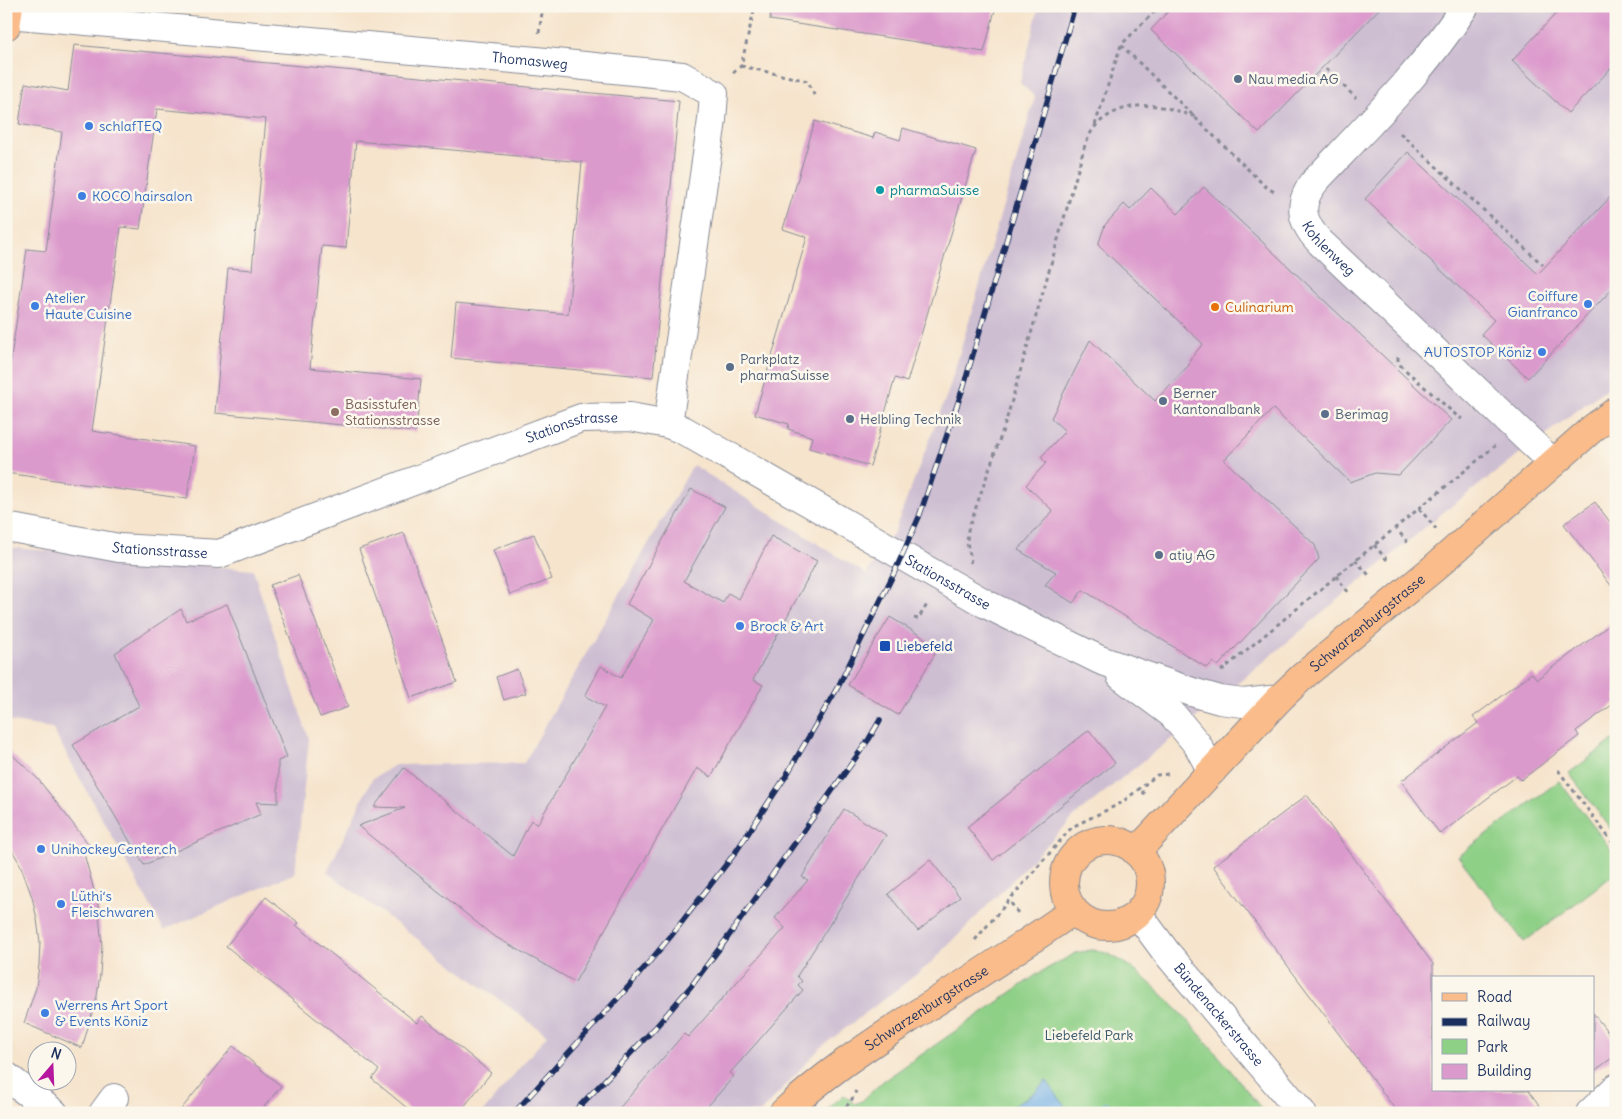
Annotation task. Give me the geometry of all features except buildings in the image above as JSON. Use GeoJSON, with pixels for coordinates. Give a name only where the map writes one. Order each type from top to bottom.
{"type":"FeatureCollection","features":[{"type":"Feature","properties":{"kind":"main road","name":"Schwarzenburgstrasse"},"geometry":{"type":"LineString","coordinates":[[1136,852],[1279,699],[1302,677],[1434,568],[1593,428],[1616,411]]}},
{"type":"Feature","properties":{"kind":"main road"},"geometry":{"type":"LineString","coordinates":[[1110,840],[1124,844],[1136,852],[1145,862],[1150,876],[1150,890],[1146,903],[1138,914],[1126,923],[1112,926],[1098,926],[1084,921],[1073,911],[1066,899],[1063,885],[1065,870],[1072,857],[1082,847],[1096,841],[1110,840]]}},
{"type":"Feature","properties":{"kind":"main road","name":"Schwarzenburgstrasse"},"geometry":{"type":"LineString","coordinates":[[784,1113],[805,1092],[838,1067],[1073,911]]}},
{"type":"Feature","properties":{"kind":"street","name":"Kohlenweg"},"geometry":{"type":"LineString","coordinates":[[1464,6],[1432,53],[1377,116],[1308,189],[1303,206],[1305,223],[1320,242],[1553,463]]}},
{"type":"Feature","properties":{"kind":"street","name":"Thomasweg"},"geometry":{"type":"LineString","coordinates":[[8,16],[536,61],[682,76],[714,94]]}},
{"type":"Feature","properties":{"kind":"street"},"geometry":{"type":"LineString","coordinates":[[668,424],[712,120],[714,94]]}},
{"type":"Feature","properties":{"kind":"street","name":"Stationsstrasse"},"geometry":{"type":"LineString","coordinates":[[6,527],[119,548],[219,554],[581,418],[630,417],[668,424],[683,430],[986,604],[1100,660],[1220,700],[1243,703],[1279,699]]}},
{"type":"Feature","properties":{"kind":"street","name":"Stationsstrasse"},"geometry":{"type":"LineString","coordinates":[[1100,660],[1172,714],[1197,744],[1212,771]]}},
{"type":"Feature","properties":{"kind":"street","name":"Bündenackerstrasse"},"geometry":{"type":"LineString","coordinates":[[1138,914],[1166,952],[1302,1113]]}},
{"type":"Feature","properties":{"kind":"street"},"geometry":{"type":"LineString","coordinates":[[6,1076],[54,1113]]}},
{"type":"Feature","properties":{"kind":"street"},"geometry":{"type":"LineString","coordinates":[[1590,1113],[1616,1088]]}},
{"type":"Feature","properties":{"kind":"path"},"geometry":{"type":"LineString","coordinates":[[714,94],[741,66],[755,6]]}},
{"type":"Feature","properties":{"kind":"path"},"geometry":{"type":"LineString","coordinates":[[957,588],[971,559],[967,543],[968,530],[1006,421],[1085,145],[1094,127],[1121,45],[1160,6]]}},
{"type":"Feature","properties":{"kind":"path"},"geometry":{"type":"LineString","coordinates":[[1121,45],[1266,187],[1303,206]]}},
{"type":"Feature","properties":{"kind":"path"},"geometry":{"type":"LineString","coordinates":[[741,66],[808,81],[815,97]]}},
{"type":"Feature","properties":{"kind":"path"},"geometry":{"type":"LineString","coordinates":[[1326,69],[1543,265]]}},
{"type":"Feature","properties":{"kind":"path"},"geometry":{"type":"LineString","coordinates":[[1094,127],[1108,116],[1134,106],[1162,107],[1196,117]]}},
{"type":"Feature","properties":{"kind":"path"},"geometry":{"type":"LineString","coordinates":[[1215,676],[1516,428]]}},
{"type":"Feature","properties":{"kind":"path"},"geometry":{"type":"LineString","coordinates":[[1395,527],[1408,544]]}},
{"type":"Feature","properties":{"kind":"path"},"geometry":{"type":"LineString","coordinates":[[1374,545],[1388,560]]}},
{"type":"Feature","properties":{"kind":"path"},"geometry":{"type":"LineString","coordinates":[[1356,560],[1369,575]]}},
{"type":"Feature","properties":{"kind":"path"},"geometry":{"type":"LineString","coordinates":[[1336,576],[1348,592]]}},
{"type":"Feature","properties":{"kind":"path"},"geometry":{"type":"LineString","coordinates":[[914,618],[918,620],[928,602]]}},
{"type":"Feature","properties":{"kind":"path"},"geometry":{"type":"LineString","coordinates":[[1558,770],[1616,847]]}},
{"type":"Feature","properties":{"kind":"path"},"geometry":{"type":"LineString","coordinates":[[971,944],[1072,827],[1121,803],[1157,775],[1212,771]]}},
{"type":"Feature","properties":{"kind":"path"},"geometry":{"type":"LineString","coordinates":[[1142,791],[1149,799]]}},
{"type":"Feature","properties":{"kind":"path"},"geometry":{"type":"LineString","coordinates":[[1011,903],[1018,912]]}},
{"type":"Feature","properties":{"kind":"shaded area"},"geometry":{"type":"Polygon","coordinates":[[[1039,6],[1616,6],[1616,381],[1441,514],[1171,739],[1077,814],[930,964],[821,1047],[760,1113],[482,1113],[547,1035],[327,872],[372,779],[395,765],[524,763],[693,465],[866,574],[894,532],[949,389],[1035,97],[1020,83],[1039,6]]]}},
{"type":"Feature","properties":{"kind":"shaded area"},"geometry":{"type":"Polygon","coordinates":[[[6,547],[253,570],[309,739],[295,873],[164,930],[52,728],[6,721],[6,547]]]}},
{"type":"Feature","properties":{"kind":"green space"},"geometry":{"type":"Polygon","coordinates":[[[1616,738],[1616,836],[1569,773],[1616,738]]]}},
{"type":"Feature","properties":{"kind":"green space"},"geometry":{"type":"Polygon","coordinates":[[[1559,781],[1616,856],[1616,873],[1524,942],[1458,856],[1559,781]]]}},
{"type":"Feature","properties":{"kind":"green space","name":"Liebefeld Park"},"geometry":{"type":"Polygon","coordinates":[[[1092,950],[1112,956],[1135,971],[1160,992],[1209,1045],[1265,1113],[823,1113],[844,1095],[855,1104],[862,1101],[882,1082],[1039,973],[1076,953],[1092,950]]]}},
{"type":"Feature","properties":{"kind":"water"},"geometry":{"type":"Polygon","coordinates":[[[1046,1080],[1070,1113],[1001,1113],[1031,1095],[1046,1080]]]}},
{"type":"Feature","properties":{"kind":"waterway"},"geometry":{"type":"LineString","coordinates":[[1096,1113],[1106,1106]]}},
{"type":"Feature","properties":{"kind":"railway"},"geometry":{"type":"LineString","coordinates":[[514,1113],[629,986],[671,936],[735,853],[786,776],[839,685],[895,571],[919,517],[964,385],[1075,6]]}},
{"type":"Feature","properties":{"kind":"railway"},"geometry":{"type":"LineString","coordinates":[[573,1113],[655,1028],[692,985],[869,739],[880,720]]}},
{"type":"Feature","properties":{"kind":"place","name":"Nau media AG"},"geometry":{"type":"Point","coordinates":[1238,79]}},
{"type":"Feature","properties":{"kind":"place","name":"schlafTEQ"},"geometry":{"type":"Point","coordinates":[89,126]}},
{"type":"Feature","properties":{"kind":"place","name":"pharmaSuisse"},"geometry":{"type":"Point","coordinates":[880,190]}},
{"type":"Feature","properties":{"kind":"place","name":"KOCO hairsalon"},"geometry":{"type":"Point","coordinates":[82,196]}},
{"type":"Feature","properties":{"kind":"place","name":"Coiffure Gianfranco"},"geometry":{"type":"Point","coordinates":[1588,304]}},
{"type":"Feature","properties":{"kind":"place","name":"Atelier Haute Cuisine"},"geometry":{"type":"Point","coordinates":[35,306]}},
{"type":"Feature","properties":{"kind":"place","name":"Culinarium"},"geometry":{"type":"Point","coordinates":[1215,307]}},
{"type":"Feature","properties":{"kind":"place","name":"AUTOSTOP Köniz"},"geometry":{"type":"Point","coordinates":[1542,352]}},
{"type":"Feature","properties":{"kind":"place","name":"Parkplatz pharmaSuisse"},"geometry":{"type":"Point","coordinates":[730,367]}},
{"type":"Feature","properties":{"kind":"place","name":"Berner Kantonalbank"},"geometry":{"type":"Point","coordinates":[1163,401]}},
{"type":"Feature","properties":{"kind":"place","name":"Basisstufen Stationsstrasse"},"geometry":{"type":"Point","coordinates":[335,412]}},
{"type":"Feature","properties":{"kind":"place","name":"Berimag"},"geometry":{"type":"Point","coordinates":[1325,414]}},
{"type":"Feature","properties":{"kind":"place","name":"Helbling Technik"},"geometry":{"type":"Point","coordinates":[850,419]}},
{"type":"Feature","properties":{"kind":"place","name":"atiy AG"},"geometry":{"type":"Point","coordinates":[1159,555]}},
{"type":"Feature","properties":{"kind":"place","name":"Brock & Art"},"geometry":{"type":"Point","coordinates":[740,626]}},
{"type":"Feature","properties":{"kind":"place","name":"Liebefeld"},"geometry":{"type":"Point","coordinates":[885,646]}},
{"type":"Feature","properties":{"kind":"place","name":"UnihockeyCenter.ch"},"geometry":{"type":"Point","coordinates":[41,849]}},
{"type":"Feature","properties":{"kind":"place","name":"Lüthi‘s Fleischwaren"},"geometry":{"type":"Point","coordinates":[61,904]}},
{"type":"Feature","properties":{"kind":"place","name":"Werrens Art Sport & Events Köniz"},"geometry":{"type":"Point","coordinates":[45,1013]}}]}
